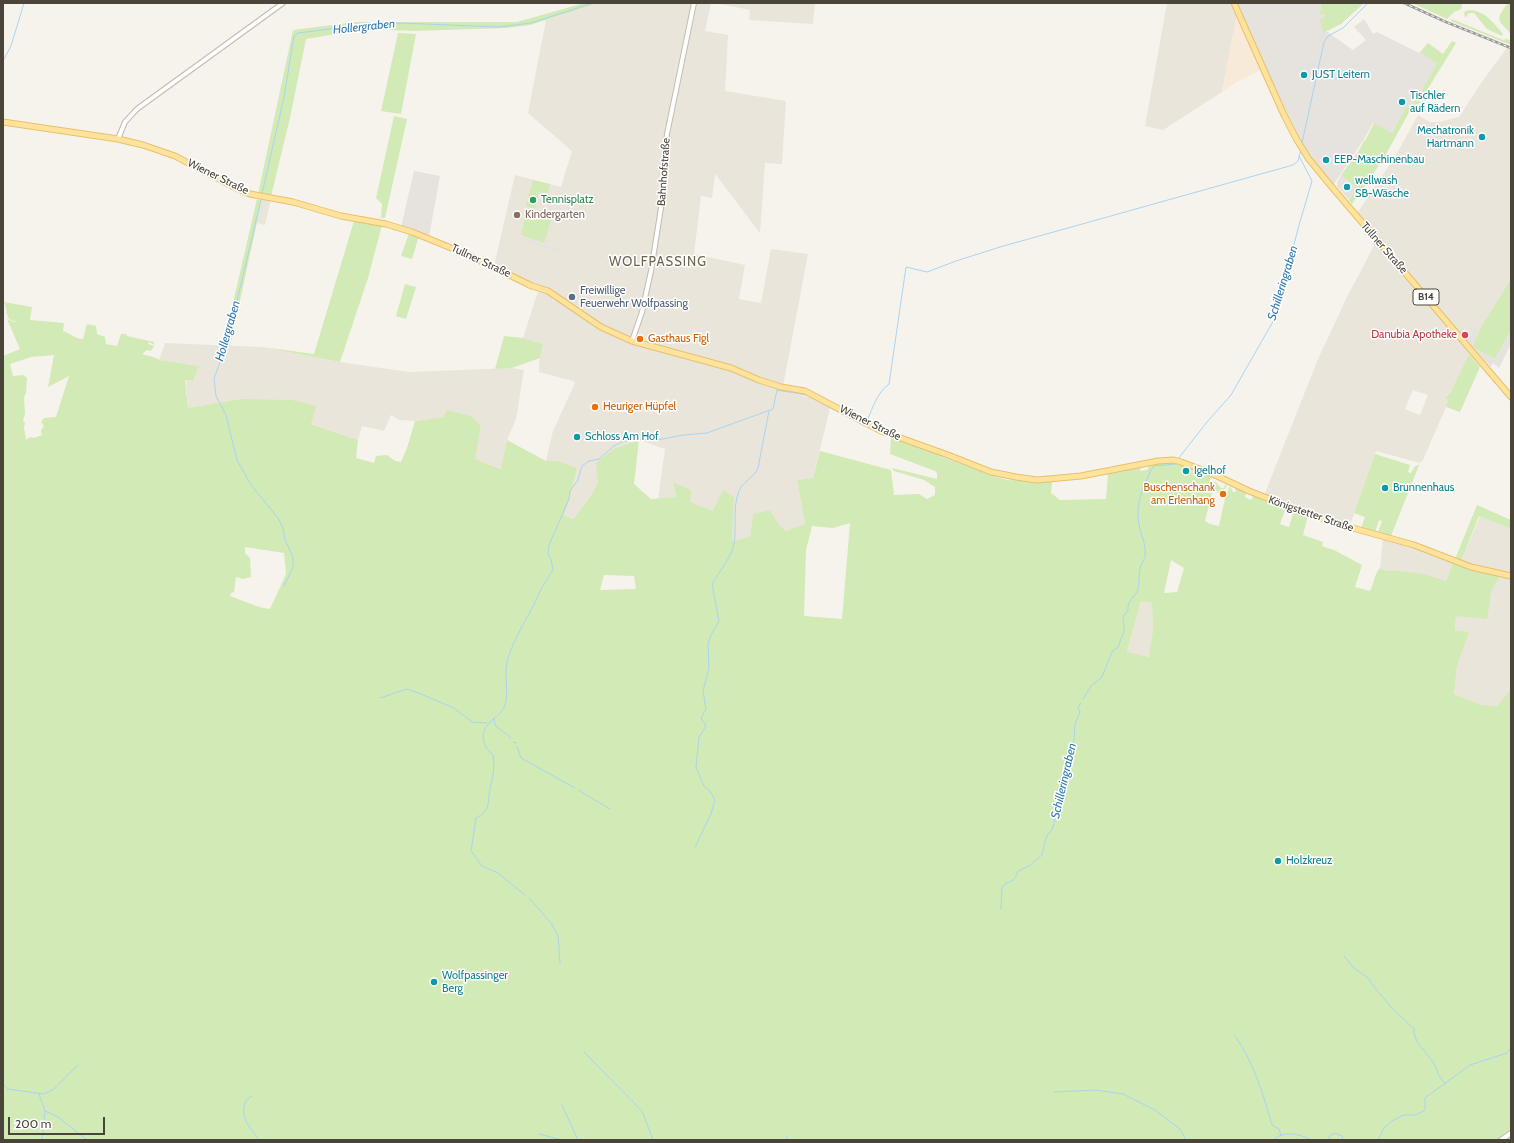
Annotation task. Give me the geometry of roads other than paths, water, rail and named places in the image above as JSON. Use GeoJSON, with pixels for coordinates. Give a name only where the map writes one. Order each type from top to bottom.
{"type":"FeatureCollection","features":[{"type":"Feature","properties":{"kind":"main road","name":"Tullner Straße"},"geometry":{"type":"LineString","coordinates":[[1234,3],[1284,115],[1298,143],[1305,153],[1348,206],[1511,397]]}},
{"type":"Feature","properties":{"kind":"main road","name":"Wiener Straße"},"geometry":{"type":"LineString","coordinates":[[3,122],[143,144],[168,153],[250,194],[293,202],[341,216],[386,224],[431,239]]}},
{"type":"Feature","properties":{"kind":"main road","name":"Tullner Straße"},"geometry":{"type":"LineString","coordinates":[[431,239],[482,261],[546,294],[558,298],[600,327],[632,341]]}},
{"type":"Feature","properties":{"kind":"main road","name":"Wiener Straße"},"geometry":{"type":"LineString","coordinates":[[632,341],[731,368],[759,380],[781,387],[805,391],[889,434],[988,471],[1016,478],[1037,480],[1081,476],[1112,470]]}},
{"type":"Feature","properties":{"kind":"main road","name":"Königstetter Straße"},"geometry":{"type":"LineString","coordinates":[[1112,470],[1158,461],[1174,460],[1213,474],[1249,491],[1305,513],[1414,545],[1467,565],[1511,576]]}},
{"type":"Feature","properties":{"kind":"street"},"geometry":{"type":"LineString","coordinates":[[118,139],[125,122],[137,109],[283,3]]}},
{"type":"Feature","properties":{"kind":"street","name":"Bahnhofstraße"},"geometry":{"type":"LineString","coordinates":[[632,341],[642,312],[652,271],[664,189],[665,146],[694,3]]}},
{"type":"Feature","properties":{"kind":"street"},"geometry":{"type":"LineString","coordinates":[[1501,1140],[1511,1133]]}},
{"type":"Feature","properties":{"kind":"waterway"},"geometry":{"type":"LineString","coordinates":[[3,61],[11,46],[24,3]]}},
{"type":"Feature","properties":{"kind":"waterway","name":"Hollergraben"},"geometry":{"type":"LineString","coordinates":[[262,194],[284,97],[294,36],[298,33],[369,24],[401,23],[498,27],[531,23],[593,3]]}},
{"type":"Feature","properties":{"kind":"waterway"},"geometry":{"type":"LineString","coordinates":[[1302,143],[1324,42],[1328,36],[1343,28],[1368,3]]}},
{"type":"Feature","properties":{"kind":"waterway"},"geometry":{"type":"LineString","coordinates":[[867,421],[878,396],[889,384],[906,267],[927,272],[1000,247],[1293,165],[1298,161],[1301,150]]}},
{"type":"Feature","properties":{"kind":"waterway","name":"Schilleringraben"},"geometry":{"type":"LineString","coordinates":[[1178,459],[1207,422],[1231,395],[1275,318],[1312,181],[1299,156]]}},
{"type":"Feature","properties":{"kind":"waterway","name":"Hollergraben"},"geometry":{"type":"LineString","coordinates":[[261,200],[226,347],[214,378],[216,396],[226,415],[237,460],[251,485],[278,518],[283,528],[285,540],[293,557],[293,567],[284,586]]}},
{"type":"Feature","properties":{"kind":"waterway"},"geometry":{"type":"LineString","coordinates":[[525,895],[498,873],[482,866],[471,851],[476,818],[487,809],[494,765],[493,755],[486,747],[483,737],[486,727],[500,713],[505,705],[507,695],[506,667],[509,655],[543,585],[553,570],[548,554],[549,545],[569,499],[570,491],[578,480],[582,466],[589,461],[599,459],[614,446],[622,442],[634,439],[657,440],[683,435],[707,433],[773,409],[777,390],[806,395],[865,426],[866,424]]}},
{"type":"Feature","properties":{"kind":"waterway"},"geometry":{"type":"LineString","coordinates":[[695,847],[711,814],[715,800],[710,791],[704,786],[696,767],[699,737],[706,726],[701,718],[706,709],[703,691],[709,668],[708,644],[719,621],[712,584],[728,560],[734,544],[737,498],[743,485],[758,468],[769,411]]}},
{"type":"Feature","properties":{"kind":"waterway","name":"Schilleringraben"},"geometry":{"type":"LineString","coordinates":[[1083,699],[1091,686],[1102,677],[1112,652],[1119,646],[1124,631],[1124,616],[1128,610],[1129,603],[1138,590],[1140,568],[1145,557],[1145,546],[1138,518],[1138,506],[1143,488],[1154,466],[1176,464]]}},
{"type":"Feature","properties":{"kind":"waterway"},"geometry":{"type":"LineString","coordinates":[[381,698],[406,689],[454,708],[472,722],[487,723]]}},
{"type":"Feature","properties":{"kind":"waterway","name":"Schilleringraben"},"geometry":{"type":"LineString","coordinates":[[1001,909],[1002,887],[1015,879],[1018,871],[1029,866],[1042,855],[1046,838],[1052,830],[1058,810],[1057,801],[1065,782],[1070,753],[1074,741],[1075,724],[1080,712],[1078,708],[1081,703]]}},
{"type":"Feature","properties":{"kind":"waterway"},"geometry":{"type":"LineString","coordinates":[[494,718],[495,725],[511,738]]}},
{"type":"Feature","properties":{"kind":"waterway"},"geometry":{"type":"LineString","coordinates":[[517,747],[521,758],[575,788]]}},
{"type":"Feature","properties":{"kind":"waterway"},"geometry":{"type":"LineString","coordinates":[[578,790],[610,809]]}},
{"type":"Feature","properties":{"kind":"waterway"},"geometry":{"type":"LineString","coordinates":[[529,898],[551,923],[558,936],[560,963]]}},
{"type":"Feature","properties":{"kind":"waterway"},"geometry":{"type":"LineString","coordinates":[[1344,956],[1354,968],[1368,978],[1390,1006],[1414,1029],[1414,1034],[1418,1043],[1431,1060],[1439,1076],[1445,1083]]}},
{"type":"Feature","properties":{"kind":"waterway"},"geometry":{"type":"LineString","coordinates":[[1235,1036],[1253,1068],[1272,1125],[1279,1129],[1281,1135]]}},
{"type":"Feature","properties":{"kind":"waterway"},"geometry":{"type":"LineString","coordinates":[[1378,1140],[1384,1128],[1392,1121],[1403,1115],[1416,1115],[1425,1110],[1425,1098],[1470,1065],[1507,1053],[1511,1048]]}},
{"type":"Feature","properties":{"kind":"waterway"},"geometry":{"type":"LineString","coordinates":[[584,1052],[642,1111],[653,1140]]}},
{"type":"Feature","properties":{"kind":"waterway"},"geometry":{"type":"LineString","coordinates":[[3,1084],[8,1089],[44,1094],[54,1089],[78,1065]]}},
{"type":"Feature","properties":{"kind":"waterway"},"geometry":{"type":"LineString","coordinates":[[1054,1092],[1096,1090],[1123,1094],[1155,1110],[1180,1129],[1186,1140]]}},
{"type":"Feature","properties":{"kind":"waterway"},"geometry":{"type":"LineString","coordinates":[[39,1094],[45,1111],[58,1117],[87,1140]]}},
{"type":"Feature","properties":{"kind":"waterway"},"geometry":{"type":"LineString","coordinates":[[252,1096],[245,1102],[244,1115],[247,1124],[259,1140]]}},
{"type":"Feature","properties":{"kind":"waterway"},"geometry":{"type":"LineString","coordinates":[[562,1105],[578,1140]]}},
{"type":"Feature","properties":{"kind":"waterway"},"geometry":{"type":"LineString","coordinates":[[42,1140],[45,1111]]}},
{"type":"Feature","properties":{"kind":"waterway"},"geometry":{"type":"LineString","coordinates":[[1328,1140],[1330,1135],[1335,1133],[1342,1136],[1343,1140]]}},
{"type":"Feature","properties":{"kind":"waterway"},"geometry":{"type":"LineString","coordinates":[[539,1134],[562,1140]]}},
{"type":"Feature","properties":{"kind":"waterway"},"geometry":{"type":"LineString","coordinates":[[1274,1140],[1277,1137],[1287,1134],[1302,1136],[1311,1140]]}},
{"type":"Feature","properties":{"kind":"waterway"},"geometry":{"type":"LineString","coordinates":[[786,1136],[788,1140]]}},
{"type":"Feature","properties":{"kind":"railway"},"geometry":{"type":"LineString","coordinates":[[1404,3],[1446,22],[1511,48]]}},
{"type":"Feature","properties":{"kind":"place","name":"JUST Leitern"},"geometry":{"type":"Point","coordinates":[1304,75]}},
{"type":"Feature","properties":{"kind":"place","name":"Tischler auf Rädern"},"geometry":{"type":"Point","coordinates":[1402,102]}},
{"type":"Feature","properties":{"kind":"place","name":"Mechatronik Hartmann"},"geometry":{"type":"Point","coordinates":[1482,137]}},
{"type":"Feature","properties":{"kind":"place","name":"EEP-Maschinenbau"},"geometry":{"type":"Point","coordinates":[1326,160]}},
{"type":"Feature","properties":{"kind":"place","name":"wellwash SB-Wäsche"},"geometry":{"type":"Point","coordinates":[1347,187]}},
{"type":"Feature","properties":{"kind":"place","name":"Tennisplatz"},"geometry":{"type":"Point","coordinates":[533,200]}},
{"type":"Feature","properties":{"kind":"place","name":"Kindergarten"},"geometry":{"type":"Point","coordinates":[517,215]}},
{"type":"Feature","properties":{"kind":"place","name":"Freiwillige Feuerwehr Wolfpassing"},"geometry":{"type":"Point","coordinates":[572,297]}},
{"type":"Feature","properties":{"kind":"place","name":"Danubia Apotheke"},"geometry":{"type":"Point","coordinates":[1465,335]}},
{"type":"Feature","properties":{"kind":"place","name":"Gasthaus Figl"},"geometry":{"type":"Point","coordinates":[640,339]}},
{"type":"Feature","properties":{"kind":"place","name":"Heuriger Hüpfel"},"geometry":{"type":"Point","coordinates":[595,407]}},
{"type":"Feature","properties":{"kind":"place","name":"Schloss Am Hof"},"geometry":{"type":"Point","coordinates":[577,437]}},
{"type":"Feature","properties":{"kind":"place","name":"Igelhof"},"geometry":{"type":"Point","coordinates":[1186,471]}},
{"type":"Feature","properties":{"kind":"place","name":"Brunnenhaus"},"geometry":{"type":"Point","coordinates":[1385,488]}},
{"type":"Feature","properties":{"kind":"place","name":"Buschenschank am Erlenhang"},"geometry":{"type":"Point","coordinates":[1223,494]}},
{"type":"Feature","properties":{"kind":"place","name":"Holzkreuz"},"geometry":{"type":"Point","coordinates":[1278,861]}},
{"type":"Feature","properties":{"kind":"place","name":"Wolfpassinger Berg"},"geometry":{"type":"Point","coordinates":[434,982]}},
{"type":"Feature","properties":{"kind":"district","name":"WOLFPASSING"},"geometry":{"type":"Point","coordinates":[658,262]}}]}
